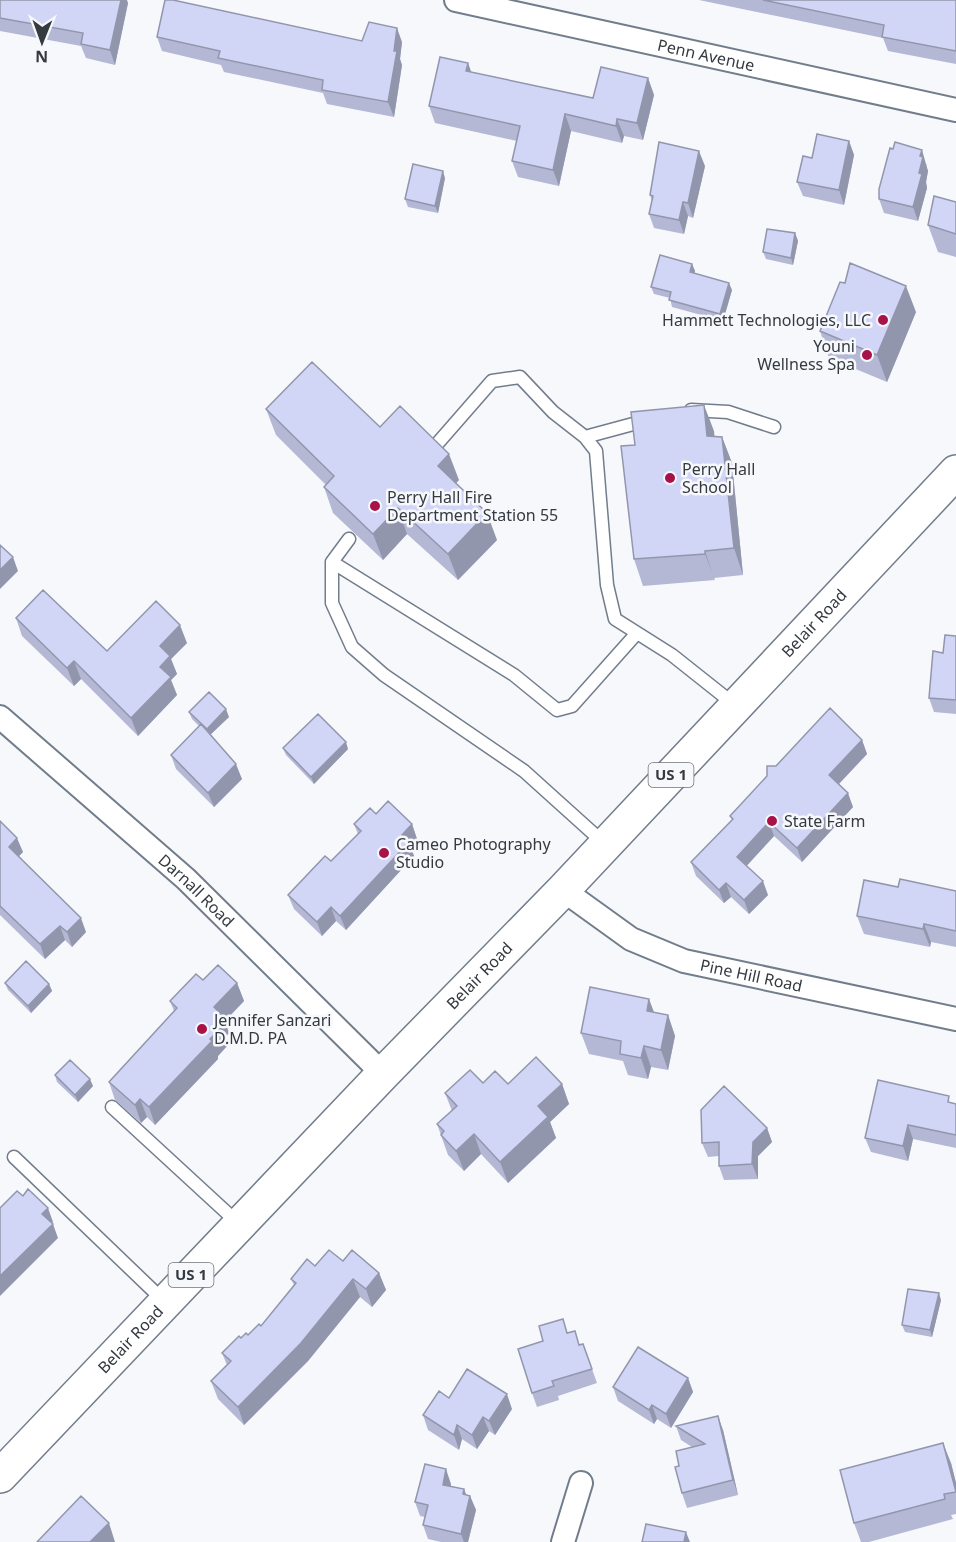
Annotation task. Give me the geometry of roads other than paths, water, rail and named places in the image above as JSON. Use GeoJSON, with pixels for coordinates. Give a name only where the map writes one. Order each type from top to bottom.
{"type":"FeatureCollection","features":[{"type":"Feature","properties":{"kind":"highway","name":"Belair Road"},"geometry":{"type":"LineString","coordinates":[[0,1476],[383,1074],[606,845],[956,472]]}},
{"type":"Feature","properties":{"kind":"street","name":"Penn Avenue"},"geometry":{"type":"LineString","coordinates":[[456,0],[956,110]]}},
{"type":"Feature","properties":{"kind":"street","name":"Darnall Road"},"geometry":{"type":"LineString","coordinates":[[4,730],[186,879],[383,1074]]}},
{"type":"Feature","properties":{"kind":"street","name":"Pine Hill Road"},"geometry":{"type":"LineString","coordinates":[[563,890],[631,939],[684,961],[956,1019]]}},
{"type":"Feature","properties":{"kind":"street"},"geometry":{"type":"LineString","coordinates":[[563,1542],[581,1483]]}},
{"type":"Feature","properties":{"kind":"lane"},"geometry":{"type":"LineString","coordinates":[[437,444],[492,381],[520,377],[553,412],[585,437],[596,451],[607,585],[615,619],[672,655],[736,706]]}},
{"type":"Feature","properties":{"kind":"lane"},"geometry":{"type":"LineString","coordinates":[[585,437],[688,410],[728,412],[774,427]]}},
{"type":"Feature","properties":{"kind":"lane"},"geometry":{"type":"LineString","coordinates":[[349,539],[332,562],[332,603],[352,647],[384,675],[524,771],[606,845]]}},
{"type":"Feature","properties":{"kind":"lane"},"geometry":{"type":"LineString","coordinates":[[332,562],[514,675],[557,710],[572,706],[637,633]]}},
{"type":"Feature","properties":{"kind":"lane"},"geometry":{"type":"LineString","coordinates":[[112,1107],[239,1224]]}},
{"type":"Feature","properties":{"kind":"lane"},"geometry":{"type":"LineString","coordinates":[[14,1157],[165,1303]]}},
{"type":"Feature","properties":{"kind":"place","name":"Hammett Technologies, LLC"},"geometry":{"type":"Point","coordinates":[883,320]}},
{"type":"Feature","properties":{"kind":"place","name":"Youni Wellness Spa"},"geometry":{"type":"Point","coordinates":[867,355]}},
{"type":"Feature","properties":{"kind":"place","name":"Perry Hall School"},"geometry":{"type":"Point","coordinates":[670,478]}},
{"type":"Feature","properties":{"kind":"place","name":"Perry Hall Fire Department Station 55"},"geometry":{"type":"Point","coordinates":[375,506]}},
{"type":"Feature","properties":{"kind":"place","name":"State Farm"},"geometry":{"type":"Point","coordinates":[772,821]}},
{"type":"Feature","properties":{"kind":"place","name":"Cameo Photography Studio"},"geometry":{"type":"Point","coordinates":[384,853]}},
{"type":"Feature","properties":{"kind":"place","name":"Jennifer Sanzari D.M.D. PA"},"geometry":{"type":"Point","coordinates":[202,1029]}}]}
